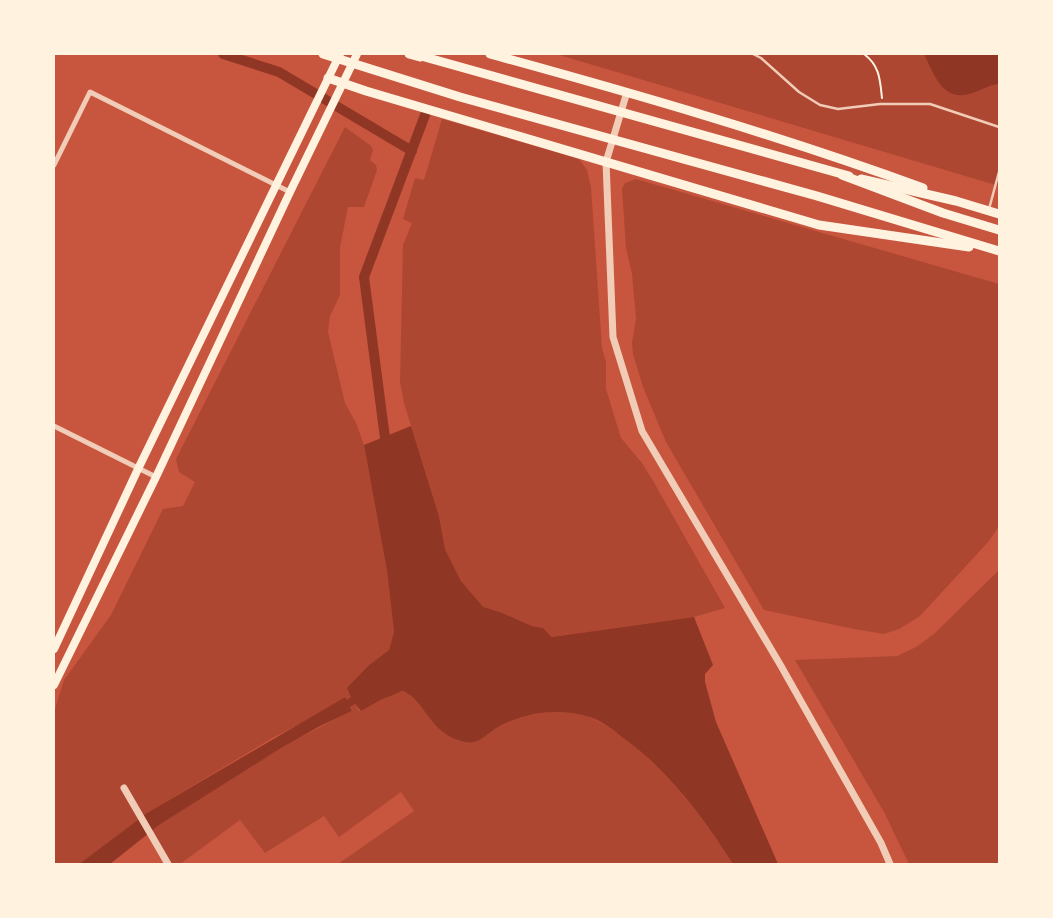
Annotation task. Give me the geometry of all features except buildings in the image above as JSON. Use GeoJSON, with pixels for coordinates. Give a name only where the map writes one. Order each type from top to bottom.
{"type":"FeatureCollection","features":[{"type":"Feature","properties":{"kind":"main road"},"geometry":{"type":"LineString","coordinates":[[323,54],[460,97],[817,196],[999,252]]}},
{"type":"Feature","properties":{"kind":"main road"},"geometry":{"type":"LineString","coordinates":[[54,649],[138,469],[275,184],[340,54]]}},
{"type":"Feature","properties":{"kind":"main road"},"geometry":{"type":"LineString","coordinates":[[54,685],[156,477],[357,54]]}},
{"type":"Feature","properties":{"kind":"main road"},"geometry":{"type":"LineString","coordinates":[[490,54],[627,92],[840,158],[956,201]]}},
{"type":"Feature","properties":{"kind":"main road"},"geometry":{"type":"LineString","coordinates":[[414,55],[842,175],[956,201],[999,214]]}},
{"type":"Feature","properties":{"kind":"main road"},"geometry":{"type":"LineString","coordinates":[[328,78],[819,225],[999,252]]}},
{"type":"Feature","properties":{"kind":"main road"},"geometry":{"type":"LineString","coordinates":[[842,175],[943,213],[999,230]]}},
{"type":"Feature","properties":{"kind":"street"},"geometry":{"type":"LineString","coordinates":[[54,165],[90,92],[290,192]]}},
{"type":"Feature","properties":{"kind":"street"},"geometry":{"type":"LineString","coordinates":[[627,92],[606,162],[614,337],[642,431],[781,666],[881,843],[890,864]]}},
{"type":"Feature","properties":{"kind":"street"},"geometry":{"type":"LineString","coordinates":[[54,426],[156,477]]}},
{"type":"Feature","properties":{"kind":"street"},"geometry":{"type":"LineString","coordinates":[[124,788],[168,864]]}},
{"type":"Feature","properties":{"kind":"lane"},"geometry":{"type":"LineString","coordinates":[[753,54],[761,58],[799,92],[820,105],[838,109],[883,104],[930,104],[999,128]]}},
{"type":"Feature","properties":{"kind":"lane"},"geometry":{"type":"LineString","coordinates":[[988,210],[999,172]]}},
{"type":"Feature","properties":{"kind":"path"},"geometry":{"type":"LineString","coordinates":[[864,54],[873,61],[879,77],[883,104]]}},
{"type":"Feature","properties":{"kind":"shaded area"},"geometry":{"type":"Polygon","coordinates":[[[556,54],[999,54],[999,186],[556,54]]]}},
{"type":"Feature","properties":{"kind":"shaded area"},"geometry":{"type":"Polygon","coordinates":[[[924,54],[999,54],[999,84],[965,95],[950,93],[938,82],[924,54]]]}},
{"type":"Feature","properties":{"kind":"shaded area"},"geometry":{"type":"Polygon","coordinates":[[[442,119],[579,159],[587,170],[591,187],[602,348],[606,362],[606,389],[621,438],[642,463],[652,479],[725,608],[694,617],[552,637],[543,628],[532,626],[500,612],[482,607],[461,581],[445,549],[439,516],[404,403],[400,382],[403,245],[412,223],[403,219],[415,178],[424,180],[442,119]]]}},
{"type":"Feature","properties":{"kind":"shaded area"},"geometry":{"type":"Polygon","coordinates":[[[345,127],[371,146],[373,150],[370,160],[376,165],[377,170],[364,207],[348,207],[340,247],[340,295],[330,316],[328,332],[345,403],[356,423],[364,445],[387,571],[394,632],[389,650],[369,665],[352,697],[274,737],[147,813],[79,864],[54,864],[54,712],[64,680],[111,615],[163,509],[183,506],[195,482],[179,472],[176,459],[345,127]]]}},
{"type":"Feature","properties":{"kind":"shaded area"},"geometry":{"type":"Polygon","coordinates":[[[636,179],[999,284],[999,526],[989,541],[920,616],[899,629],[884,634],[764,610],[666,442],[643,387],[633,354],[632,343],[636,319],[632,274],[626,248],[622,189],[625,183],[636,179]]]}},
{"type":"Feature","properties":{"kind":"shaded area"},"geometry":{"type":"Polygon","coordinates":[[[411,426],[439,516],[445,549],[461,581],[483,607],[532,626],[543,628],[552,637],[694,617],[713,665],[705,674],[705,682],[716,722],[778,864],[733,864],[684,795],[655,764],[603,723],[583,715],[569,713],[534,714],[502,725],[475,742],[465,742],[443,732],[410,695],[402,691],[361,711],[355,704],[350,707],[352,711],[320,726],[278,750],[159,825],[110,864],[79,864],[147,813],[345,697],[347,700],[351,697],[347,688],[369,665],[389,650],[394,632],[387,571],[364,445],[411,426]]]}},
{"type":"Feature","properties":{"kind":"shaded area"},"geometry":{"type":"Polygon","coordinates":[[[999,570],[999,864],[909,864],[884,812],[795,660],[897,656],[916,647],[934,634],[999,570]]]}},
{"type":"Feature","properties":{"kind":"shaded area"},"geometry":{"type":"Polygon","coordinates":[[[399,691],[407,693],[467,742],[476,741],[509,722],[536,714],[572,712],[585,715],[604,724],[638,749],[669,779],[697,812],[733,864],[338,864],[414,811],[401,792],[339,837],[324,816],[265,853],[240,820],[180,864],[172,864],[151,832],[159,825],[278,751],[352,711],[350,707],[355,704],[359,711],[361,711],[399,691]]]}},
{"type":"Feature","properties":{"kind":"waterway"},"geometry":{"type":"LineString","coordinates":[[223,54],[279,72],[412,151]]}},
{"type":"Feature","properties":{"kind":"waterway"},"geometry":{"type":"LineString","coordinates":[[388,448],[385,438],[364,277],[425,115]]}}]}
